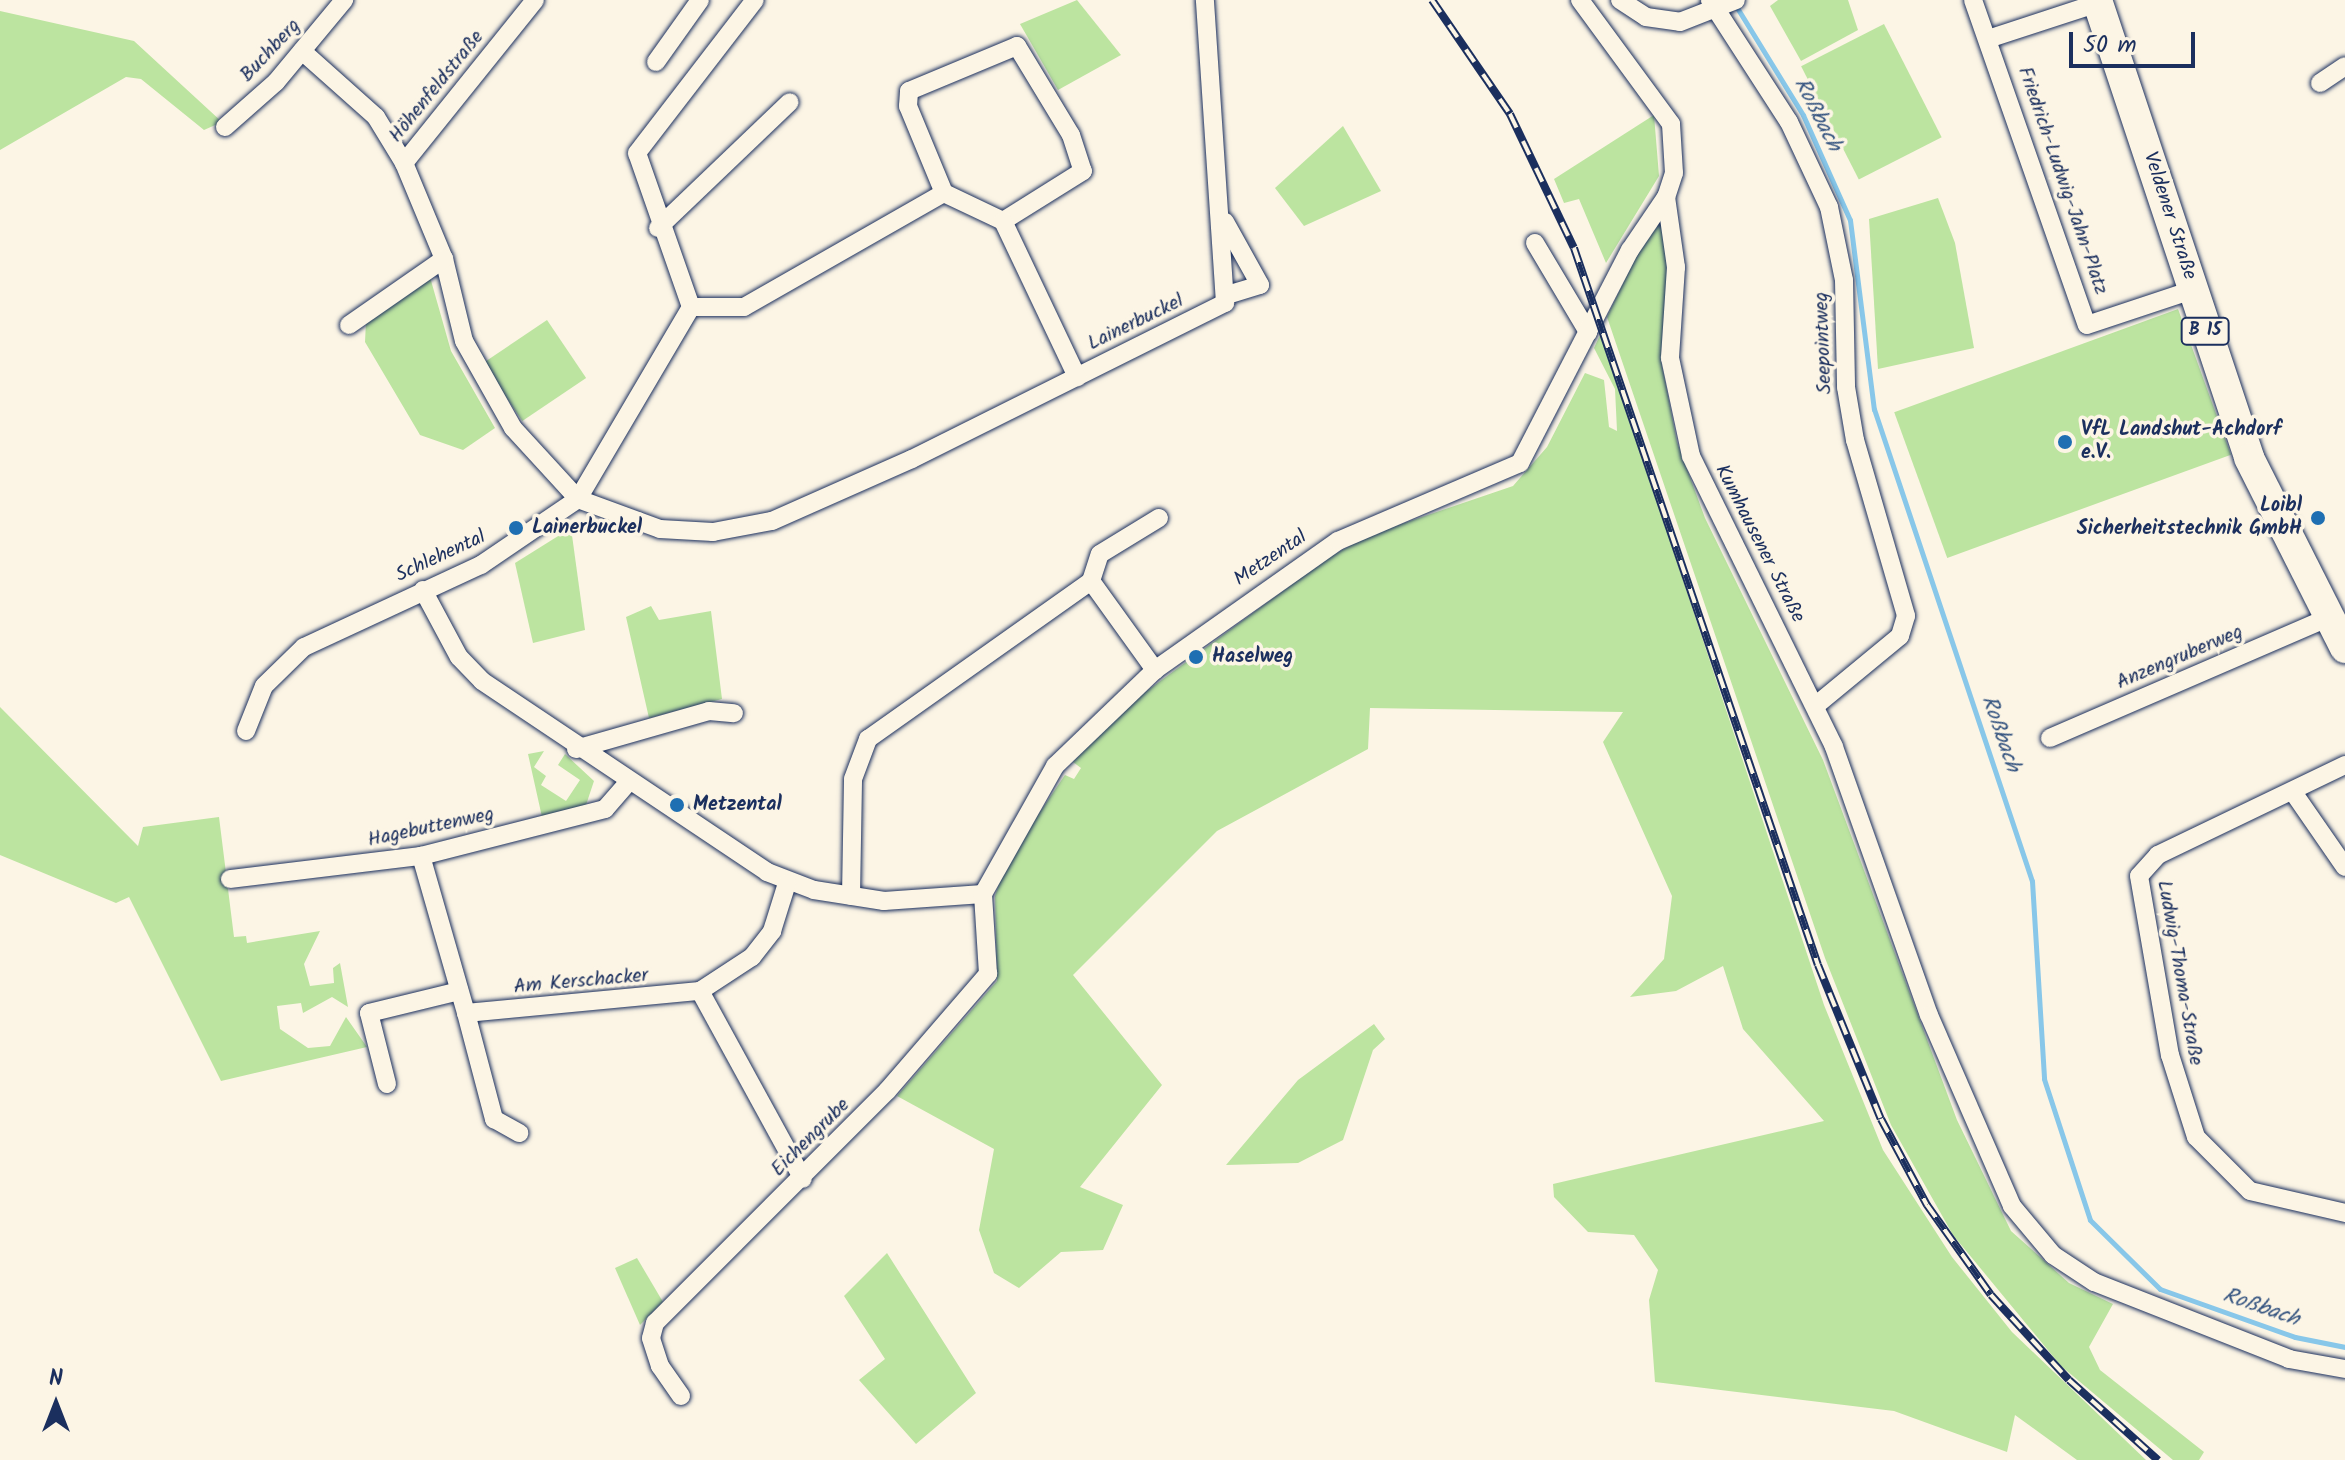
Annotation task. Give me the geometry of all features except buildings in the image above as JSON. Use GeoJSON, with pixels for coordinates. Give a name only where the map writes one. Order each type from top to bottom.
{"type":"FeatureCollection","features":[{"type":"Feature","properties":{"kind":"main road","name":"Veldener Straße"},"geometry":{"type":"LineString","coordinates":[[2097,1],[2249,458],[2327,618],[2345,648]]}},
{"type":"Feature","properties":{"kind":"street","name":"Buchberg"},"geometry":{"type":"LineString","coordinates":[[225,127],[302,51],[344,0]]}},
{"type":"Feature","properties":{"kind":"street","name":"Höhenfeldstraße"},"geometry":{"type":"LineString","coordinates":[[404,163],[535,0]]}},
{"type":"Feature","properties":{"kind":"street"},"geometry":{"type":"LineString","coordinates":[[656,62],[700,0]]}},
{"type":"Feature","properties":{"kind":"street"},"geometry":{"type":"LineString","coordinates":[[755,0],[637,153],[658,228],[691,307],[744,307],[944,193]]}},
{"type":"Feature","properties":{"kind":"street"},"geometry":{"type":"LineString","coordinates":[[1192,0],[1205,20]]}},
{"type":"Feature","properties":{"kind":"street"},"geometry":{"type":"LineString","coordinates":[[1205,0],[1228,295]]}},
{"type":"Feature","properties":{"kind":"street","name":"Kumhausener Straße"},"geometry":{"type":"LineString","coordinates":[[1580,0],[1670,123],[1675,154],[1666,197],[1676,267],[1670,358],[1691,456],[1815,706],[1967,1108],[2018,1216],[2053,1255],[2152,1307],[2289,1359],[2345,1369]]}},
{"type":"Feature","properties":{"kind":"street"},"geometry":{"type":"LineString","coordinates":[[1620,0],[1669,21],[1721,4]]}},
{"type":"Feature","properties":{"kind":"street","name":"Friedrich-Ludwig-Jahn-Platz"},"geometry":{"type":"LineString","coordinates":[[1973,0],[1991,38],[2087,325],[2192,290]]}},
{"type":"Feature","properties":{"kind":"street"},"geometry":{"type":"LineString","coordinates":[[1991,38],[2097,1]]}},
{"type":"Feature","properties":{"kind":"street","name":"Seepointweg"},"geometry":{"type":"LineString","coordinates":[[1721,4],[1789,122],[1829,207],[1844,280],[1846,387],[1855,440],[1906,616],[1900,636],[1815,706]]}},
{"type":"Feature","properties":{"kind":"street"},"geometry":{"type":"LineString","coordinates":[[1003,221],[1083,171],[1071,135],[1017,46],[909,91],[908,106],[944,193],[1003,221],[1077,377]]}},
{"type":"Feature","properties":{"kind":"street","name":"Höhenfeldstraße"},"geometry":{"type":"LineString","coordinates":[[302,51],[376,117],[404,163],[444,259],[464,341],[488,389],[578,499]]}},
{"type":"Feature","properties":{"kind":"street"},"geometry":{"type":"LineString","coordinates":[[2320,83],[2345,66]]}},
{"type":"Feature","properties":{"kind":"street"},"geometry":{"type":"LineString","coordinates":[[658,228],[790,102]]}},
{"type":"Feature","properties":{"kind":"street","name":"Metzental"},"geometry":{"type":"LineString","coordinates":[[983,894],[1055,766],[1155,670],[1338,541],[1520,463],[1588,332],[1666,197]]}},
{"type":"Feature","properties":{"kind":"street","name":"Lainerbuckel"},"geometry":{"type":"LineString","coordinates":[[578,499],[660,529],[758,525],[912,459],[1220,307],[1228,295],[1260,285],[1224,220]]}},
{"type":"Feature","properties":{"kind":"street"},"geometry":{"type":"LineString","coordinates":[[1535,243],[1588,332]]}},
{"type":"Feature","properties":{"kind":"street"},"geometry":{"type":"LineString","coordinates":[[349,325],[444,259]]}},
{"type":"Feature","properties":{"kind":"street","name":"Schlehental"},"geometry":{"type":"LineString","coordinates":[[246,731],[264,686],[304,647],[493,558],[578,499],[691,307]]}},
{"type":"Feature","properties":{"kind":"street"},"geometry":{"type":"LineString","coordinates":[[851,896],[853,779],[868,739],[1091,581],[1100,554],[1159,518]]}},
{"type":"Feature","properties":{"kind":"street"},"geometry":{"type":"LineString","coordinates":[[1091,581],[1155,670]]}},
{"type":"Feature","properties":{"kind":"street"},"geometry":{"type":"LineString","coordinates":[[423,590],[459,657],[576,749],[787,883],[851,896],[934,901],[983,894]]}},
{"type":"Feature","properties":{"kind":"street","name":"Anzengruberweg"},"geometry":{"type":"LineString","coordinates":[[2050,738],[2327,618]]}},
{"type":"Feature","properties":{"kind":"street"},"geometry":{"type":"LineString","coordinates":[[576,749],[709,711],[734,713]]}},
{"type":"Feature","properties":{"kind":"street","name":"Ludwig-Thoma-Straße"},"geometry":{"type":"LineString","coordinates":[[2345,765],[2158,855],[2139,876],[2170,1055],[2196,1137],[2250,1191],[2345,1213]]}},
{"type":"Feature","properties":{"kind":"street","name":"Hagebuttenweg"},"geometry":{"type":"LineString","coordinates":[[230,879],[421,856],[605,809],[627,784]]}},
{"type":"Feature","properties":{"kind":"street"},"geometry":{"type":"LineString","coordinates":[[2293,792],[2345,867]]}},
{"type":"Feature","properties":{"kind":"street"},"geometry":{"type":"LineString","coordinates":[[421,856],[494,1119],[519,1133]]}},
{"type":"Feature","properties":{"kind":"street","name":"Am Kerschacker"},"geometry":{"type":"LineString","coordinates":[[466,1013],[700,991],[752,957],[772,931],[787,883]]}},
{"type":"Feature","properties":{"kind":"street","name":"Eichengrube"},"geometry":{"type":"LineString","coordinates":[[681,1396],[660,1366],[651,1338],[655,1323],[803,1179],[988,974],[983,894]]}},
{"type":"Feature","properties":{"kind":"street"},"geometry":{"type":"LineString","coordinates":[[387,1084],[369,1013],[459,991]]}},
{"type":"Feature","properties":{"kind":"street"},"geometry":{"type":"LineString","coordinates":[[700,991],[803,1179]]}},
{"type":"Feature","properties":{"kind":"green space"},"geometry":{"type":"Polygon","coordinates":[[[1077,0],[1121,55],[1058,90],[1020,24],[1077,0]]]}},
{"type":"Feature","properties":{"kind":"green space"},"geometry":{"type":"Polygon","coordinates":[[[1778,0],[1848,0],[1858,30],[1801,61],[1770,6],[1778,0]]]}},
{"type":"Feature","properties":{"kind":"green space"},"geometry":{"type":"Polygon","coordinates":[[[0,11],[134,41],[222,122],[204,130],[141,79],[126,77],[0,150],[0,11]]]}},
{"type":"Feature","properties":{"kind":"green space"},"geometry":{"type":"Polygon","coordinates":[[[1884,24],[1942,137],[1859,179],[1801,66],[1884,24]]]}},
{"type":"Feature","properties":{"kind":"green space"},"geometry":{"type":"Polygon","coordinates":[[[1654,115],[1659,176],[1606,263],[1579,199],[1564,203],[1554,179],[1654,115]]]}},
{"type":"Feature","properties":{"kind":"green space"},"geometry":{"type":"Polygon","coordinates":[[[1343,126],[1381,191],[1304,226],[1275,188],[1343,126]]]}},
{"type":"Feature","properties":{"kind":"green space"},"geometry":{"type":"Polygon","coordinates":[[[1938,198],[1955,243],[1974,348],[1878,369],[1869,219],[1938,198]]]}},
{"type":"Feature","properties":{"kind":"green space"},"geometry":{"type":"Polygon","coordinates":[[[1662,218],[1668,281],[1661,360],[1677,442],[1705,518],[1823,760],[1957,1120],[2011,1231],[2069,1283],[2113,1304],[2089,1347],[2100,1370],[2204,1452],[2199,1460],[2173,1460],[2061,1366],[1953,1235],[1891,1125],[1825,958],[1607,317],[1650,226],[1662,218]]]}},
{"type":"Feature","properties":{"kind":"green space"},"geometry":{"type":"Polygon","coordinates":[[[430,277],[451,351],[495,428],[463,450],[420,435],[365,342],[366,321],[430,277]]]}},
{"type":"Feature","properties":{"kind":"green space","name":"VfL Landshut-Achdorf e.V."},"geometry":{"type":"Polygon","coordinates":[[[2178,309],[2231,455],[1947,558],[1894,412],[2178,309]]]}},
{"type":"Feature","properties":{"kind":"green space"},"geometry":{"type":"Polygon","coordinates":[[[547,320],[586,378],[522,421],[483,363],[547,320]]]}},
{"type":"Feature","properties":{"kind":"green space"},"geometry":{"type":"Polygon","coordinates":[[[1601,333],[1824,1005],[1883,1150],[1952,1257],[2012,1332],[2146,1460],[2077,1460],[2015,1415],[2007,1452],[1894,1411],[1655,1382],[1649,1300],[1658,1270],[1634,1235],[1588,1232],[1554,1197],[1553,1184],[1824,1121],[1743,1029],[1723,966],[1676,991],[1630,997],[1664,959],[1672,896],[1603,742],[1623,712],[1370,708],[1368,749],[1217,831],[1073,975],[1162,1085],[1080,1187],[1123,1205],[1103,1250],[1061,1252],[1019,1288],[994,1273],[979,1230],[994,1149],[897,1096],[997,981],[995,896],[1006,862],[1065,775],[1074,779],[1081,768],[1073,762],[1129,704],[1328,558],[1369,535],[1513,486],[1547,447],[1585,373],[1604,380],[1609,427],[1617,431],[1615,389],[1594,348],[1601,333]]]}},
{"type":"Feature","properties":{"kind":"green space"},"geometry":{"type":"Polygon","coordinates":[[[571,528],[585,630],[533,643],[515,563],[571,528]]]}},
{"type":"Feature","properties":{"kind":"green space"},"geometry":{"type":"Polygon","coordinates":[[[651,606],[659,620],[711,611],[722,699],[649,718],[626,617],[651,606]]]}},
{"type":"Feature","properties":{"kind":"green space"},"geometry":{"type":"Polygon","coordinates":[[[0,707],[138,846],[143,827],[219,817],[234,937],[246,936],[247,943],[320,931],[304,964],[310,986],[334,983],[333,968],[340,963],[348,1007],[332,997],[303,1013],[301,1003],[277,1006],[280,1029],[308,1048],[330,1046],[346,1017],[367,1047],[221,1081],[129,897],[116,903],[0,855],[0,707]]]}},
{"type":"Feature","properties":{"kind":"green space"},"geometry":{"type":"Polygon","coordinates":[[[544,751],[534,767],[546,776],[541,785],[566,801],[580,780],[558,765],[565,754],[594,781],[586,805],[542,817],[528,754],[544,751]]]}},
{"type":"Feature","properties":{"kind":"green space"},"geometry":{"type":"Polygon","coordinates":[[[1374,1024],[1385,1039],[1373,1050],[1343,1140],[1298,1163],[1226,1165],[1298,1080],[1374,1024]]]}},
{"type":"Feature","properties":{"kind":"green space"},"geometry":{"type":"Polygon","coordinates":[[[887,1253],[976,1393],[916,1444],[859,1380],[885,1359],[844,1296],[887,1253]]]}},
{"type":"Feature","properties":{"kind":"green space"},"geometry":{"type":"Polygon","coordinates":[[[637,1258],[663,1302],[640,1325],[615,1268],[637,1258]]]}},
{"type":"Feature","properties":{"kind":"waterway","name":"Roßbach"},"geometry":{"type":"LineString","coordinates":[[1736,6],[1803,115],[1850,220],[1874,409],[2032,881],[2044,1079],[2090,1220],[2160,1289],[2295,1337],[2345,1347]]}},
{"type":"Feature","properties":{"kind":"railway"},"geometry":{"type":"LineString","coordinates":[[1432,0],[1510,114],[1574,248],[1818,965],[1881,1119],[1927,1205],[1991,1295],[2069,1380],[2158,1460]]}},
{"type":"Feature","properties":{"kind":"place","name":"VfL Landshut-Achdorf e.V."},"geometry":{"type":"Point","coordinates":[2065,442]}},
{"type":"Feature","properties":{"kind":"place","name":"Loibl Sicherheitstechnik GmbH"},"geometry":{"type":"Point","coordinates":[2318,518]}},
{"type":"Feature","properties":{"kind":"place","name":"Lainerbuckel"},"geometry":{"type":"Point","coordinates":[516,528]}},
{"type":"Feature","properties":{"kind":"place","name":"Haselweg"},"geometry":{"type":"Point","coordinates":[1196,657]}},
{"type":"Feature","properties":{"kind":"place","name":"Metzental"},"geometry":{"type":"Point","coordinates":[677,805]}}]}
